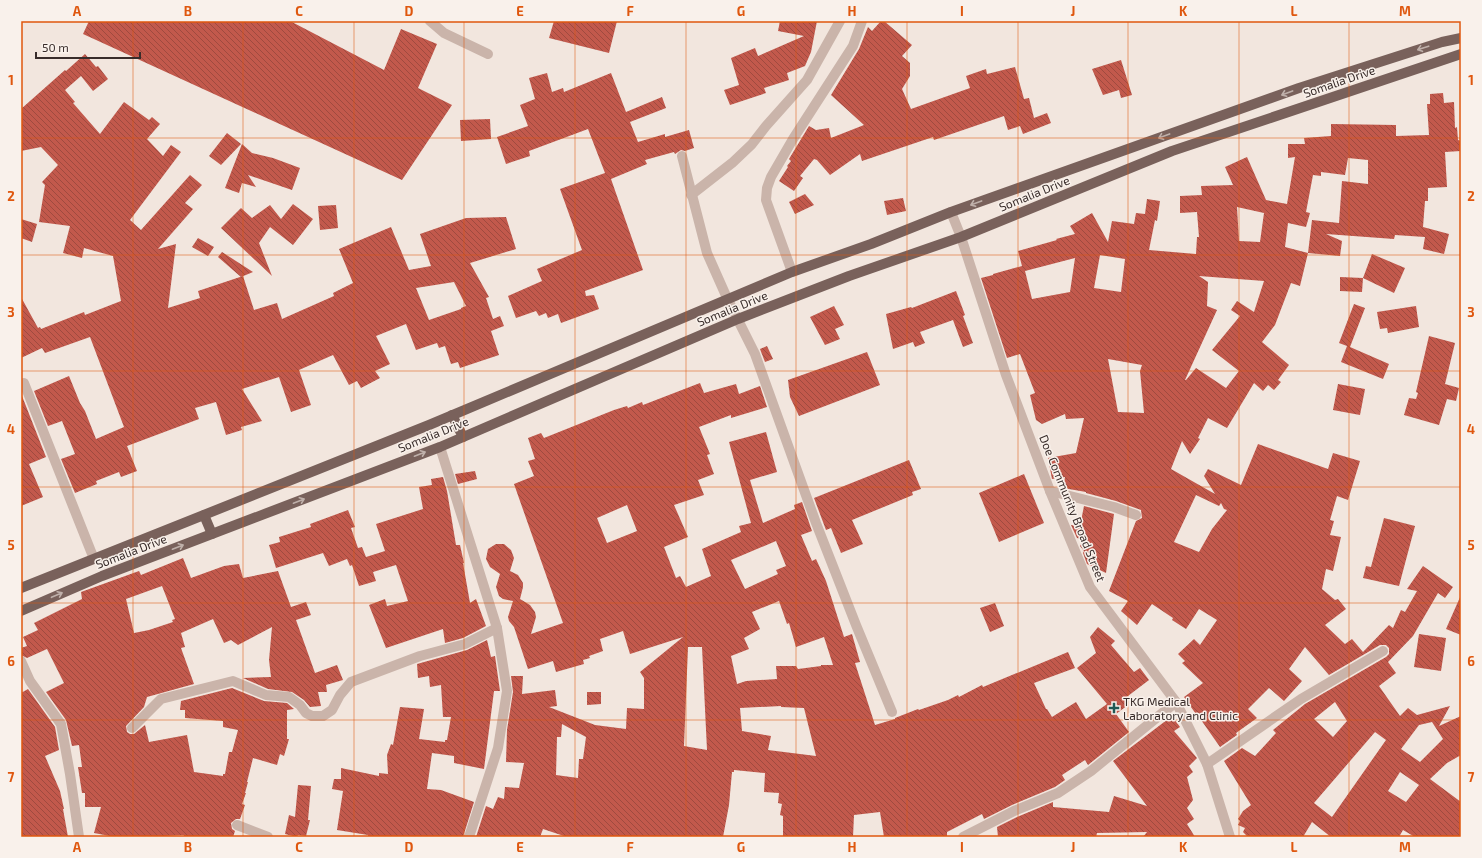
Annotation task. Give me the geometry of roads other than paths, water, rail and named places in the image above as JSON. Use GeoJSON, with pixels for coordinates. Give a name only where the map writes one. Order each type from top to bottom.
{"type":"FeatureCollection","features":[{"type":"Feature","properties":{"kind":"main road","name":"Somalia Drive"},"geometry":{"type":"LineString","coordinates":[[21,588],[94,560],[452,415],[727,298],[792,272],[871,244],[950,212],[1299,88],[1442,42],[1461,38]]}},
{"type":"Feature","properties":{"kind":"main road","name":"Somalia Drive"},"geometry":{"type":"LineString","coordinates":[[21,611],[102,576],[440,447],[738,319],[849,276],[961,237],[1172,151],[1460,56]]}},
{"type":"Feature","properties":{"kind":"main road"},"geometry":{"type":"LineString","coordinates":[[452,415],[463,437]]}},
{"type":"Feature","properties":{"kind":"main road"},"geometry":{"type":"LineString","coordinates":[[204,515],[212,534]]}},
{"type":"Feature","properties":{"kind":"street"},"geometry":{"type":"LineString","coordinates":[[430,21],[444,33],[488,54]]}},
{"type":"Feature","properties":{"kind":"street"},"geometry":{"type":"LineString","coordinates":[[691,195],[732,163],[752,144],[807,80],[840,21]]}},
{"type":"Feature","properties":{"kind":"street"},"geometry":{"type":"LineString","coordinates":[[792,272],[766,200],[767,188],[793,139],[853,46],[862,21]]}},
{"type":"Feature","properties":{"kind":"street"},"geometry":{"type":"LineString","coordinates":[[682,156],[707,254],[755,354],[816,523],[892,712]]}},
{"type":"Feature","properties":{"kind":"street","name":"Doe Community Broad Street"},"geometry":{"type":"LineString","coordinates":[[950,212],[961,237],[1006,374],[1050,491],[1090,587],[1176,702],[1207,764],[1230,837]]}},
{"type":"Feature","properties":{"kind":"street"},"geometry":{"type":"LineString","coordinates":[[24,383],[94,560]]}},
{"type":"Feature","properties":{"kind":"street"},"geometry":{"type":"LineString","coordinates":[[440,447],[496,628],[507,691],[498,748],[469,837]]}},
{"type":"Feature","properties":{"kind":"street"},"geometry":{"type":"LineString","coordinates":[[1050,491],[1114,507],[1136,515]]}},
{"type":"Feature","properties":{"kind":"street"},"geometry":{"type":"LineString","coordinates":[[132,728],[161,699],[233,681],[266,695],[289,697],[300,705],[306,713],[312,716],[323,716],[332,710],[340,696],[351,682],[420,656],[465,644],[496,628]]}},
{"type":"Feature","properties":{"kind":"street"},"geometry":{"type":"LineString","coordinates":[[1207,764],[1301,699],[1383,651]]}},
{"type":"Feature","properties":{"kind":"street"},"geometry":{"type":"LineString","coordinates":[[21,661],[30,681],[61,724],[79,837]]}},
{"type":"Feature","properties":{"kind":"street"},"geometry":{"type":"LineString","coordinates":[[962,837],[1014,811],[1058,793],[1091,771],[1176,702]]}},
{"type":"Feature","properties":{"kind":"street"},"geometry":{"type":"LineString","coordinates":[[236,825],[268,837]]}},
{"type":"Feature","properties":{"kind":"place","name":"TKG Medical Laboratory and Clinic"},"geometry":{"type":"Point","coordinates":[1114,708]}}]}
